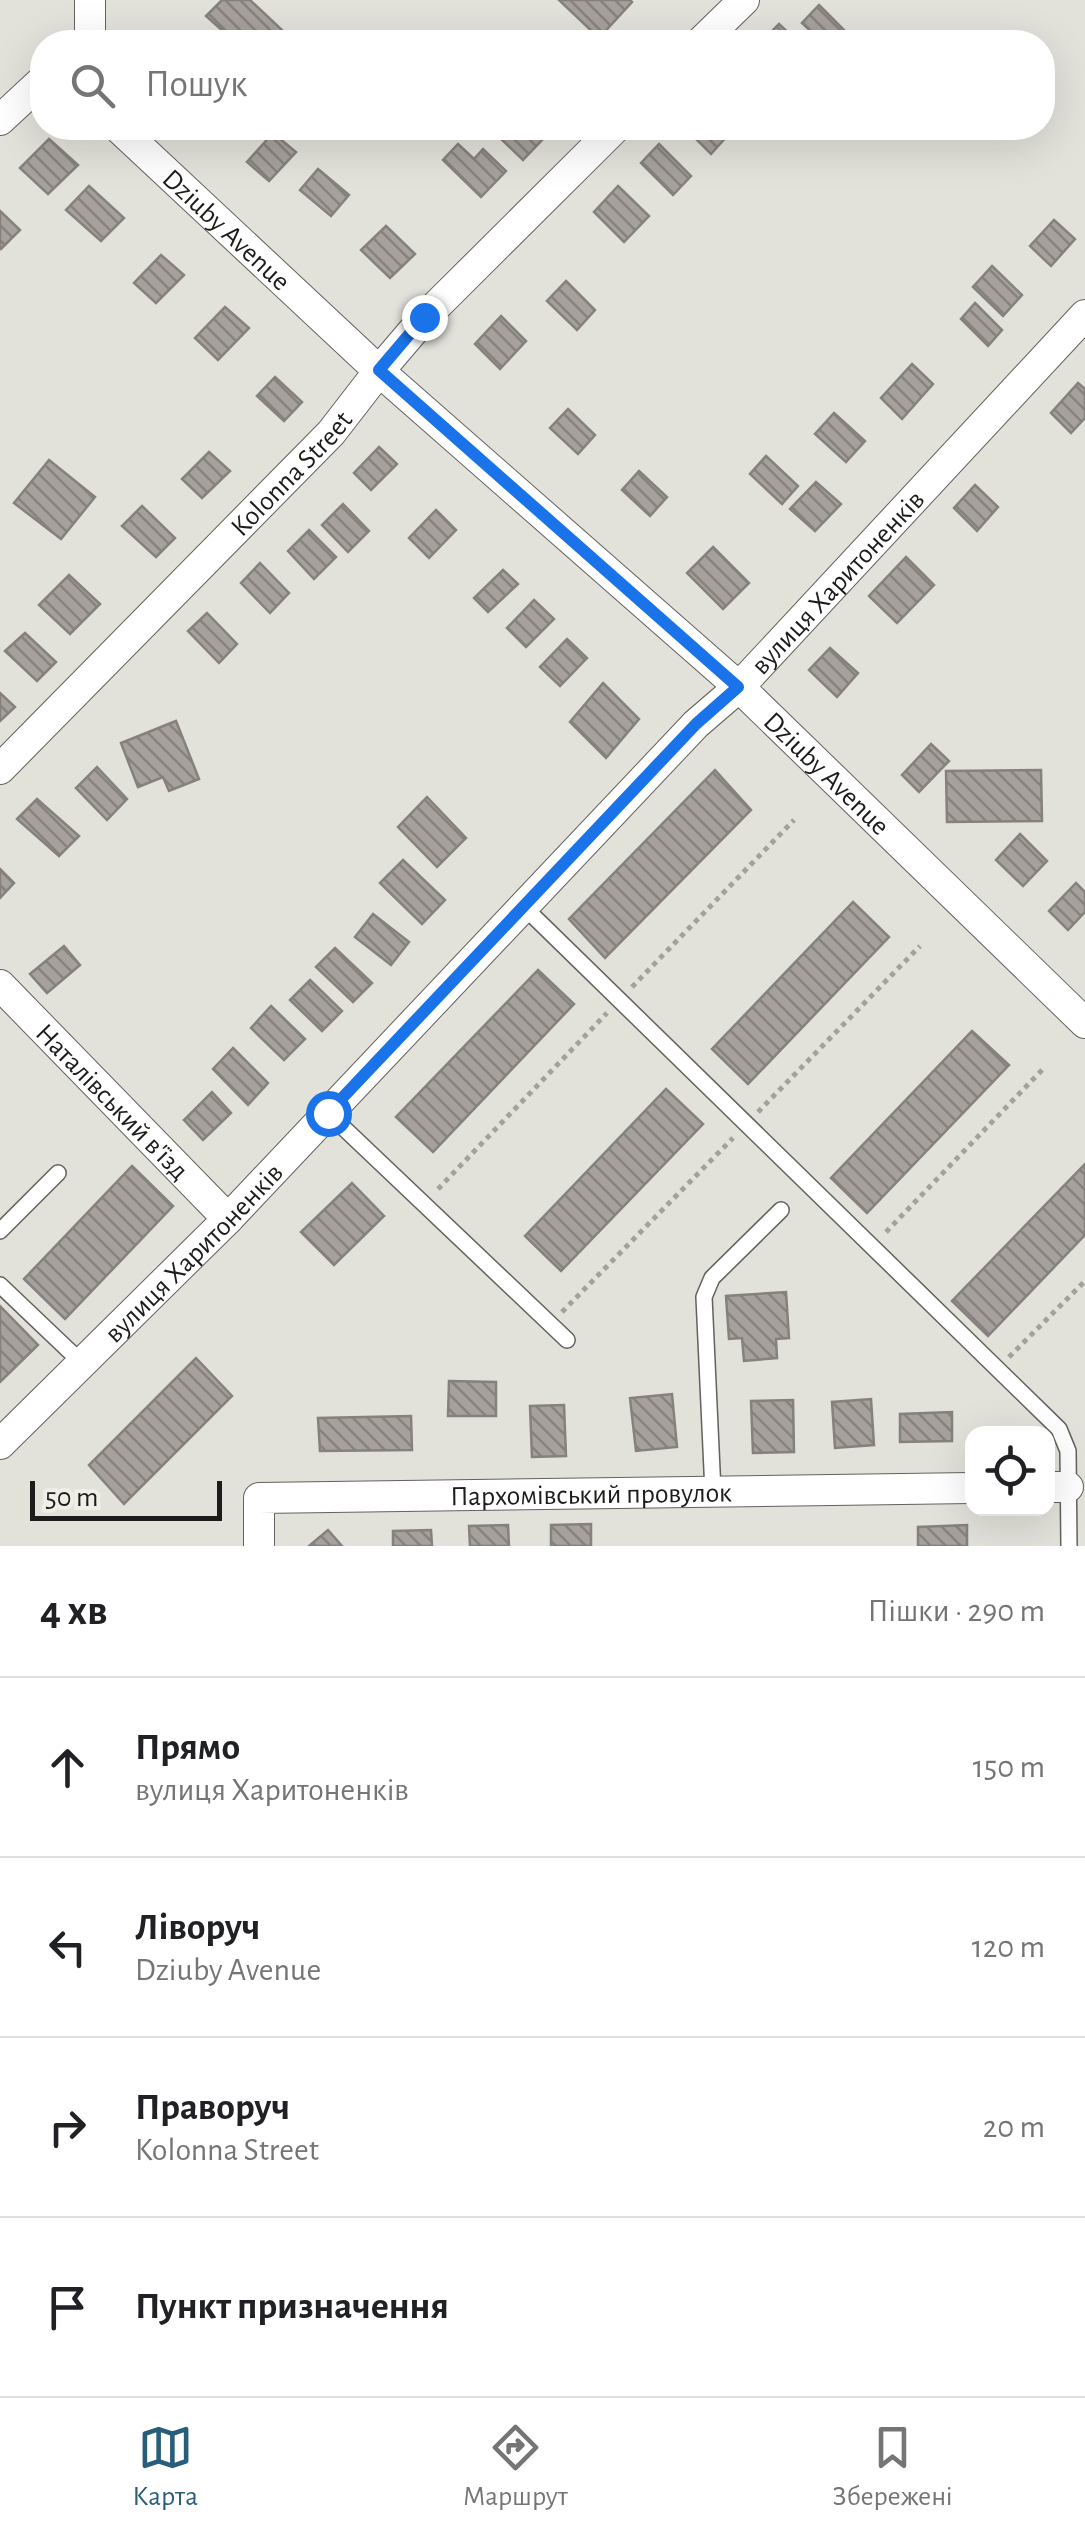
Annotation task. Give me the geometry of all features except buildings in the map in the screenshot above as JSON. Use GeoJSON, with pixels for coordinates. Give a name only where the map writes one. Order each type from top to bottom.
{"type":"FeatureCollection","features":[{"type":"Feature","properties":{"kind":"street"},"geometry":{"type":"LineString","coordinates":[[713,30],[744,0]]}},
{"type":"Feature","properties":{"kind":"street"},"geometry":{"type":"LineString","coordinates":[[90,30],[91,1]]}},
{"type":"Feature","properties":{"kind":"street"},"geometry":{"type":"LineString","coordinates":[[0,120],[30,91]]}},
{"type":"Feature","properties":{"kind":"street","name":"Dziuby Avenue"},"geometry":{"type":"LineString","coordinates":[[132,140],[379,370],[738,687],[1085,1023]]}},
{"type":"Feature","properties":{"kind":"street","name":"Kolonna Street"},"geometry":{"type":"LineString","coordinates":[[0,768],[332,433],[424,317],[603,140]]}},
{"type":"Feature","properties":{"kind":"street","name":"вулиця Харитоненків"},"geometry":{"type":"LineString","coordinates":[[0,1444],[228,1219],[696,724],[738,687],[1085,315]]}},
{"type":"Feature","properties":{"kind":"street","name":"Наталівський в'їзд"},"geometry":{"type":"LineString","coordinates":[[0,985],[228,1219]]}},
{"type":"Feature","properties":{"kind":"street","name":"Пархомівський провулок"},"geometry":{"type":"LineString","coordinates":[[259,1546],[259,1498],[965,1488]]}},
{"type":"Feature","properties":{"kind":"lane"},"geometry":{"type":"LineString","coordinates":[[523,906],[1058,1430],[1068,1452],[1058,1487],[1069,1546]]}},
{"type":"Feature","properties":{"kind":"lane"},"geometry":{"type":"LineString","coordinates":[[328,1113],[567,1340]]}},
{"type":"Feature","properties":{"kind":"lane"},"geometry":{"type":"LineString","coordinates":[[0,1231],[58,1173]]}},
{"type":"Feature","properties":{"kind":"lane"},"geometry":{"type":"LineString","coordinates":[[713,1492],[704,1297],[712,1278],[781,1210]]}},
{"type":"Feature","properties":{"kind":"lane"},"geometry":{"type":"LineString","coordinates":[[0,1285],[82,1363]]}},
{"type":"Feature","properties":{"kind":"path"},"geometry":{"type":"LineString","coordinates":[[550,1324],[920,946]]}},
{"type":"Feature","properties":{"kind":"path"},"geometry":{"type":"LineString","coordinates":[[872,1247],[1044,1069]]}},
{"type":"Feature","properties":{"kind":"path"},"geometry":{"type":"LineString","coordinates":[[997,1369],[1085,1281]]}},
{"type":"Feature","properties":{"kind":"route"},"geometry":{"type":"LineString","coordinates":[[328,1113],[696,724],[738,687],[379,370],[424,317]]}}]}
